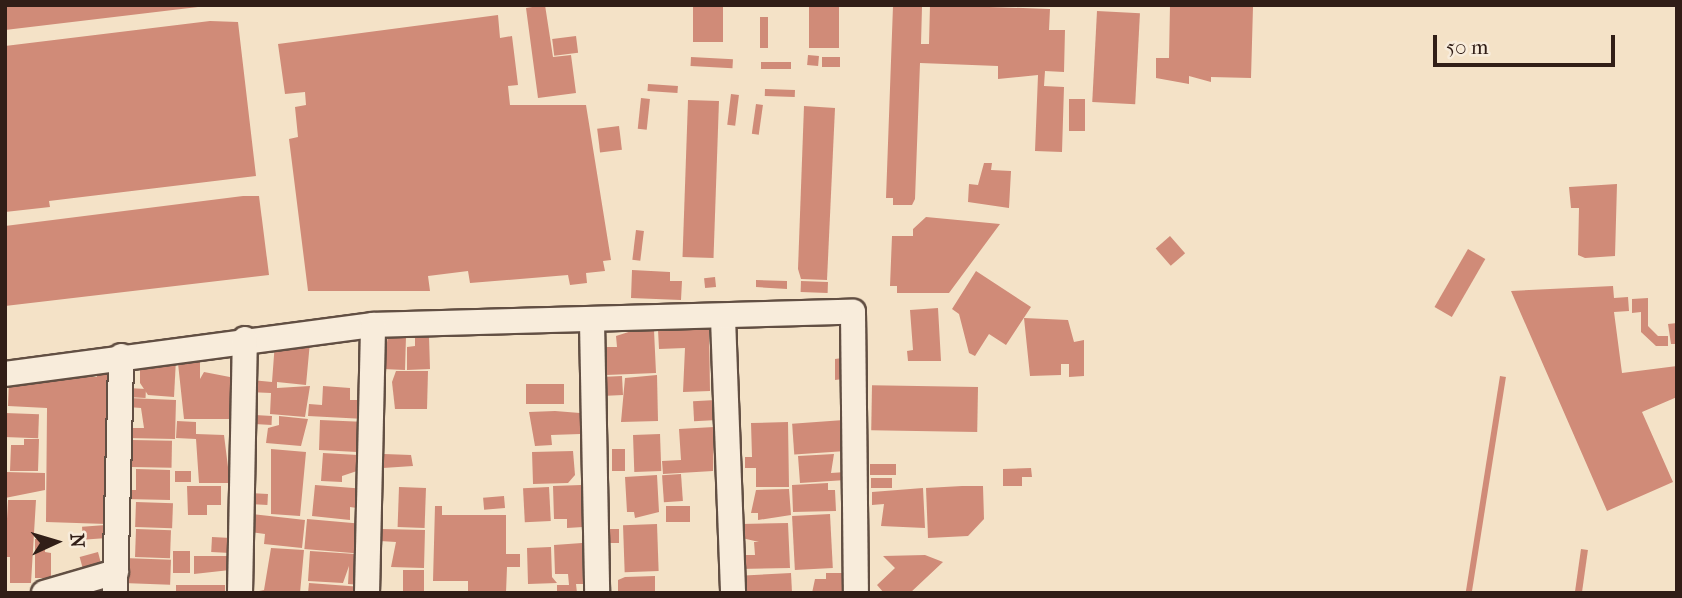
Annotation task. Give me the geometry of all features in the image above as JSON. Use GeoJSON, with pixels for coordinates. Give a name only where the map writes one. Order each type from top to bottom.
{"type":"FeatureCollection","features":[{"type":"Feature","properties":{"kind":"street"},"geometry":{"type":"LineString","coordinates":[[5,374],[121,355],[373,325],[592,322],[853,312],[856,593]]}},
{"type":"Feature","properties":{"kind":"street"},"geometry":{"type":"LineString","coordinates":[[723,318],[733,593]]}},
{"type":"Feature","properties":{"kind":"street"},"geometry":{"type":"LineString","coordinates":[[592,322],[597,593]]}},
{"type":"Feature","properties":{"kind":"street"},"geometry":{"type":"LineString","coordinates":[[367,593],[373,325]]}},
{"type":"Feature","properties":{"kind":"street"},"geometry":{"type":"LineString","coordinates":[[240,593],[246,339]]}},
{"type":"Feature","properties":{"kind":"street"},"geometry":{"type":"LineString","coordinates":[[44,593],[115,582],[121,355]]}},
{"type":"Feature","properties":{"kind":"building"},"geometry":{"type":"Polygon","coordinates":[[[5,5],[197,5],[198,7],[5,30],[5,5]]]}},
{"type":"Feature","properties":{"kind":"building"},"geometry":{"type":"Polygon","coordinates":[[[545,5],[553,57],[571,55],[576,93],[538,98],[526,8],[545,5]]]}},
{"type":"Feature","properties":{"kind":"building"},"geometry":{"type":"Polygon","coordinates":[[[693,5],[723,5],[723,42],[693,42],[693,5]]]}},
{"type":"Feature","properties":{"kind":"building"},"geometry":{"type":"Polygon","coordinates":[[[809,5],[839,5],[839,48],[809,48],[809,5]]]}},
{"type":"Feature","properties":{"kind":"building"},"geometry":{"type":"Polygon","coordinates":[[[930,5],[1050,9],[1049,30],[1065,30],[1064,72],[1045,71],[1044,86],[1064,87],[1062,152],[1035,151],[1038,75],[998,79],[998,66],[920,63],[915,199],[912,205],[893,205],[893,198],[886,198],[893,6],[922,7],[921,44],[929,44],[930,5]]]}},
{"type":"Feature","properties":{"kind":"building"},"geometry":{"type":"Polygon","coordinates":[[[1170,5],[1253,7],[1251,78],[1211,77],[1211,82],[1189,76],[1189,84],[1156,78],[1156,58],[1169,58],[1170,5]]]}},
{"type":"Feature","properties":{"kind":"building"},"geometry":{"type":"Polygon","coordinates":[[[1097,11],[1140,13],[1135,104],[1092,102],[1097,11]]]}},
{"type":"Feature","properties":{"kind":"building"},"geometry":{"type":"Polygon","coordinates":[[[498,15],[500,38],[512,36],[518,85],[508,86],[510,105],[586,105],[611,260],[603,261],[605,271],[586,273],[587,283],[570,285],[568,275],[470,283],[468,271],[428,276],[430,291],[308,291],[289,139],[298,137],[295,107],[306,105],[305,92],[285,94],[278,44],[498,15]]]}},
{"type":"Feature","properties":{"kind":"building"},"geometry":{"type":"Polygon","coordinates":[[[760,17],[768,17],[768,48],[760,48],[760,17]]]}},
{"type":"Feature","properties":{"kind":"building"},"geometry":{"type":"Polygon","coordinates":[[[210,21],[238,22],[256,176],[49,201],[50,207],[5,212],[5,46],[210,21]]]}},
{"type":"Feature","properties":{"kind":"building"},"geometry":{"type":"Polygon","coordinates":[[[576,36],[578,53],[554,56],[552,39],[576,36]]]}},
{"type":"Feature","properties":{"kind":"building"},"geometry":{"type":"Polygon","coordinates":[[[808,55],[819,56],[818,66],[807,65],[808,55]]]}},
{"type":"Feature","properties":{"kind":"building"},"geometry":{"type":"Polygon","coordinates":[[[691,57],[733,59],[732,68],[691,66],[691,57]]]}},
{"type":"Feature","properties":{"kind":"building"},"geometry":{"type":"Polygon","coordinates":[[[822,57],[840,57],[840,67],[822,67],[822,57]]]}},
{"type":"Feature","properties":{"kind":"building"},"geometry":{"type":"Polygon","coordinates":[[[761,62],[791,62],[791,69],[761,69],[761,62]]]}},
{"type":"Feature","properties":{"kind":"building"},"geometry":{"type":"Polygon","coordinates":[[[648,84],[678,86],[677,93],[648,91],[648,84]]]}},
{"type":"Feature","properties":{"kind":"building"},"geometry":{"type":"Polygon","coordinates":[[[765,89],[795,90],[795,97],[765,96],[765,89]]]}},
{"type":"Feature","properties":{"kind":"building"},"geometry":{"type":"Polygon","coordinates":[[[731,94],[739,95],[735,126],[727,125],[731,94]]]}},
{"type":"Feature","properties":{"kind":"building"},"geometry":{"type":"Polygon","coordinates":[[[641,98],[650,99],[647,130],[638,129],[641,98]]]}},
{"type":"Feature","properties":{"kind":"building"},"geometry":{"type":"Polygon","coordinates":[[[1069,99],[1085,99],[1085,131],[1069,131],[1069,99]]]}},
{"type":"Feature","properties":{"kind":"building"},"geometry":{"type":"Polygon","coordinates":[[[688,100],[719,101],[714,258],[683,257],[688,100]]]}},
{"type":"Feature","properties":{"kind":"building"},"geometry":{"type":"Polygon","coordinates":[[[756,104],[763,105],[759,135],[752,134],[756,104]]]}},
{"type":"Feature","properties":{"kind":"building"},"geometry":{"type":"Polygon","coordinates":[[[804,106],[835,108],[827,280],[801,279],[798,269],[804,106]]]}},
{"type":"Feature","properties":{"kind":"building"},"geometry":{"type":"Polygon","coordinates":[[[619,126],[622,150],[600,153],[597,129],[619,126]]]}},
{"type":"Feature","properties":{"kind":"building"},"geometry":{"type":"Polygon","coordinates":[[[984,163],[992,163],[991,170],[1011,171],[1009,208],[968,202],[969,184],[978,185],[984,163]]]}},
{"type":"Feature","properties":{"kind":"building"},"geometry":{"type":"Polygon","coordinates":[[[1617,184],[1615,256],[1585,258],[1578,255],[1579,208],[1571,208],[1569,187],[1617,184]]]}},
{"type":"Feature","properties":{"kind":"building"},"geometry":{"type":"Polygon","coordinates":[[[259,196],[269,275],[5,306],[5,226],[259,196]]]}},
{"type":"Feature","properties":{"kind":"building"},"geometry":{"type":"Polygon","coordinates":[[[926,217],[1000,224],[949,293],[897,293],[897,286],[890,286],[892,236],[913,236],[913,229],[926,217]]]}},
{"type":"Feature","properties":{"kind":"building"},"geometry":{"type":"Polygon","coordinates":[[[636,230],[644,231],[640,261],[632,260],[636,230]]]}},
{"type":"Feature","properties":{"kind":"building"},"geometry":{"type":"Polygon","coordinates":[[[1170,236],[1185,253],[1171,266],[1156,248],[1170,236]]]}},
{"type":"Feature","properties":{"kind":"building"},"geometry":{"type":"Polygon","coordinates":[[[1468,249],[1485,259],[1452,317],[1434,307],[1468,249]]]}},
{"type":"Feature","properties":{"kind":"building"},"geometry":{"type":"Polygon","coordinates":[[[632,270],[670,272],[670,281],[682,281],[681,300],[631,298],[632,270]]]}},
{"type":"Feature","properties":{"kind":"building"},"geometry":{"type":"Polygon","coordinates":[[[976,271],[1031,307],[1006,345],[989,334],[975,356],[969,353],[959,314],[952,309],[976,271]]]}},
{"type":"Feature","properties":{"kind":"building"},"geometry":{"type":"Polygon","coordinates":[[[715,277],[716,287],[705,288],[704,278],[715,277]]]}},
{"type":"Feature","properties":{"kind":"building"},"geometry":{"type":"Polygon","coordinates":[[[756,280],[787,281],[787,289],[756,287],[756,280]]]}},
{"type":"Feature","properties":{"kind":"building"},"geometry":{"type":"Polygon","coordinates":[[[801,281],[828,282],[828,293],[801,292],[801,281]]]}},
{"type":"Feature","properties":{"kind":"building"},"geometry":{"type":"Polygon","coordinates":[[[1613,286],[1614,298],[1628,297],[1629,311],[1614,312],[1622,373],[1677,366],[1677,397],[1642,412],[1673,482],[1607,511],[1511,291],[1613,286]]]}},
{"type":"Feature","properties":{"kind":"building"},"geometry":{"type":"Polygon","coordinates":[[[1648,298],[1648,326],[1658,336],[1668,336],[1668,346],[1656,346],[1641,332],[1641,312],[1632,313],[1632,299],[1648,298]]]}},
{"type":"Feature","properties":{"kind":"building"},"geometry":{"type":"Polygon","coordinates":[[[938,308],[941,361],[908,361],[907,351],[913,350],[910,310],[938,308]]]}},
{"type":"Feature","properties":{"kind":"building"},"geometry":{"type":"Polygon","coordinates":[[[1024,318],[1068,320],[1074,342],[1084,340],[1084,376],[1069,377],[1069,364],[1061,364],[1061,375],[1030,376],[1024,318]]]}},
{"type":"Feature","properties":{"kind":"building"},"geometry":{"type":"Polygon","coordinates":[[[1677,323],[1677,344],[1671,344],[1668,324],[1677,323]]]}},
{"type":"Feature","properties":{"kind":"building"},"geometry":{"type":"Polygon","coordinates":[[[709,328],[710,391],[683,392],[685,348],[659,349],[658,330],[709,328]]]}},
{"type":"Feature","properties":{"kind":"building"},"geometry":{"type":"Polygon","coordinates":[[[638,329],[654,330],[656,373],[606,375],[605,347],[617,347],[616,336],[638,329]]]}},
{"type":"Feature","properties":{"kind":"building"},"geometry":{"type":"Polygon","coordinates":[[[388,336],[406,336],[405,370],[383,369],[388,336]]]}},
{"type":"Feature","properties":{"kind":"building"},"geometry":{"type":"Polygon","coordinates":[[[429,336],[430,369],[407,370],[407,347],[415,346],[415,337],[429,336]]]}},
{"type":"Feature","properties":{"kind":"building"},"geometry":{"type":"Polygon","coordinates":[[[275,342],[310,342],[306,385],[277,382],[277,388],[310,386],[305,417],[270,414],[271,393],[250,392],[251,380],[272,382],[275,342]]]}},
{"type":"Feature","properties":{"kind":"building"},"geometry":{"type":"Polygon","coordinates":[[[200,351],[200,379],[204,372],[235,378],[235,419],[184,419],[177,354],[200,351]]]}},
{"type":"Feature","properties":{"kind":"building"},"geometry":{"type":"Polygon","coordinates":[[[842,358],[843,379],[835,380],[835,359],[842,358]]]}},
{"type":"Feature","properties":{"kind":"building"},"geometry":{"type":"Polygon","coordinates":[[[176,359],[174,397],[148,395],[140,383],[140,363],[176,359]]]}},
{"type":"Feature","properties":{"kind":"building"},"geometry":{"type":"Polygon","coordinates":[[[97,370],[109,370],[111,376],[107,524],[46,522],[47,408],[8,406],[9,378],[97,377],[97,370]]]}},
{"type":"Feature","properties":{"kind":"building"},"geometry":{"type":"Polygon","coordinates":[[[396,371],[428,371],[427,409],[395,409],[392,382],[396,371]]]}},
{"type":"Feature","properties":{"kind":"building"},"geometry":{"type":"Polygon","coordinates":[[[657,375],[658,421],[621,422],[625,378],[657,375]]]}},
{"type":"Feature","properties":{"kind":"building"},"geometry":{"type":"Polygon","coordinates":[[[622,376],[623,395],[607,396],[606,377],[622,376]]]}},
{"type":"Feature","properties":{"kind":"building"},"geometry":{"type":"Polygon","coordinates":[[[1500,376],[1506,377],[1472,593],[1466,593],[1500,376]]]}},
{"type":"Feature","properties":{"kind":"building"},"geometry":{"type":"Polygon","coordinates":[[[526,384],[564,384],[564,404],[526,404],[526,384]]]}},
{"type":"Feature","properties":{"kind":"building"},"geometry":{"type":"Polygon","coordinates":[[[872,385],[978,387],[977,432],[871,430],[872,385]]]}},
{"type":"Feature","properties":{"kind":"building"},"geometry":{"type":"Polygon","coordinates":[[[323,386],[350,388],[350,400],[366,400],[365,419],[308,416],[309,404],[322,405],[323,386]]]}},
{"type":"Feature","properties":{"kind":"building"},"geometry":{"type":"Polygon","coordinates":[[[128,388],[146,389],[146,398],[128,397],[128,388]]]}},
{"type":"Feature","properties":{"kind":"building"},"geometry":{"type":"Polygon","coordinates":[[[128,398],[176,400],[175,439],[127,438],[127,428],[144,428],[141,408],[128,407],[128,398]]]}},
{"type":"Feature","properties":{"kind":"building"},"geometry":{"type":"Polygon","coordinates":[[[716,400],[717,420],[694,421],[693,401],[716,400]]]}},
{"type":"Feature","properties":{"kind":"building"},"geometry":{"type":"Polygon","coordinates":[[[529,412],[580,413],[580,434],[551,435],[552,445],[535,446],[529,412]]]}},
{"type":"Feature","properties":{"kind":"building"},"geometry":{"type":"Polygon","coordinates":[[[5,413],[39,414],[38,438],[5,437],[5,413]]]}},
{"type":"Feature","properties":{"kind":"building"},"geometry":{"type":"Polygon","coordinates":[[[255,415],[272,416],[272,425],[255,424],[255,415]]]}},
{"type":"Feature","properties":{"kind":"building"},"geometry":{"type":"Polygon","coordinates":[[[279,416],[308,419],[301,446],[266,443],[268,428],[279,425],[279,416]]]}},
{"type":"Feature","properties":{"kind":"building"},"geometry":{"type":"Polygon","coordinates":[[[320,420],[366,422],[359,431],[357,452],[319,450],[320,420]]]}},
{"type":"Feature","properties":{"kind":"building"},"geometry":{"type":"Polygon","coordinates":[[[844,420],[846,451],[794,455],[792,424],[844,420]]]}},
{"type":"Feature","properties":{"kind":"building"},"geometry":{"type":"Polygon","coordinates":[[[177,421],[196,422],[196,434],[224,435],[230,483],[199,483],[196,439],[176,438],[177,421]]]}},
{"type":"Feature","properties":{"kind":"building"},"geometry":{"type":"Polygon","coordinates":[[[788,422],[789,487],[756,487],[756,468],[745,468],[745,457],[752,457],[751,423],[788,422]]]}},
{"type":"Feature","properties":{"kind":"building"},"geometry":{"type":"Polygon","coordinates":[[[714,427],[713,471],[663,474],[662,461],[681,460],[679,429],[714,427]]]}},
{"type":"Feature","properties":{"kind":"building"},"geometry":{"type":"Polygon","coordinates":[[[660,434],[661,471],[634,472],[633,435],[660,434]]]}},
{"type":"Feature","properties":{"kind":"building"},"geometry":{"type":"Polygon","coordinates":[[[24,439],[39,439],[38,471],[10,471],[11,445],[24,445],[24,439]]]}},
{"type":"Feature","properties":{"kind":"building"},"geometry":{"type":"Polygon","coordinates":[[[132,440],[172,441],[172,468],[132,467],[132,440]]]}},
{"type":"Feature","properties":{"kind":"building"},"geometry":{"type":"Polygon","coordinates":[[[271,449],[306,452],[300,516],[271,514],[271,449]]]}},
{"type":"Feature","properties":{"kind":"building"},"geometry":{"type":"Polygon","coordinates":[[[612,449],[625,449],[625,471],[612,471],[612,449]]]}},
{"type":"Feature","properties":{"kind":"building"},"geometry":{"type":"Polygon","coordinates":[[[573,451],[575,475],[568,483],[533,484],[532,452],[573,451]]]}},
{"type":"Feature","properties":{"kind":"building"},"geometry":{"type":"Polygon","coordinates":[[[323,453],[358,455],[357,471],[342,476],[342,482],[321,481],[323,453]]]}},
{"type":"Feature","properties":{"kind":"building"},"geometry":{"type":"Polygon","coordinates":[[[384,454],[411,455],[413,466],[383,468],[384,454]]]}},
{"type":"Feature","properties":{"kind":"building"},"geometry":{"type":"Polygon","coordinates":[[[834,454],[831,473],[846,472],[846,480],[800,483],[798,456],[834,454]]]}},
{"type":"Feature","properties":{"kind":"building"},"geometry":{"type":"Polygon","coordinates":[[[870,464],[896,464],[896,475],[870,475],[870,464]]]}},
{"type":"Feature","properties":{"kind":"building"},"geometry":{"type":"Polygon","coordinates":[[[1031,468],[1032,477],[1022,477],[1022,486],[1003,486],[1003,469],[1031,468]]]}},
{"type":"Feature","properties":{"kind":"building"},"geometry":{"type":"Polygon","coordinates":[[[136,469],[170,470],[170,500],[125,499],[125,490],[136,490],[136,469]]]}},
{"type":"Feature","properties":{"kind":"building"},"geometry":{"type":"Polygon","coordinates":[[[175,471],[191,471],[191,482],[175,482],[175,471]]]}},
{"type":"Feature","properties":{"kind":"building"},"geometry":{"type":"Polygon","coordinates":[[[5,472],[45,473],[45,490],[5,498],[5,472]]]}},
{"type":"Feature","properties":{"kind":"building"},"geometry":{"type":"Polygon","coordinates":[[[681,474],[683,501],[664,502],[662,475],[681,474]]]}},
{"type":"Feature","properties":{"kind":"building"},"geometry":{"type":"Polygon","coordinates":[[[657,475],[659,512],[635,518],[634,512],[627,512],[625,477],[657,475]]]}},
{"type":"Feature","properties":{"kind":"building"},"geometry":{"type":"Polygon","coordinates":[[[871,478],[892,478],[892,488],[871,488],[871,478]]]}},
{"type":"Feature","properties":{"kind":"building"},"geometry":{"type":"Polygon","coordinates":[[[828,483],[828,490],[835,490],[836,511],[793,512],[792,485],[828,483]]]}},
{"type":"Feature","properties":{"kind":"building"},"geometry":{"type":"Polygon","coordinates":[[[315,485],[366,489],[364,509],[350,507],[350,520],[312,516],[315,485]]]}},
{"type":"Feature","properties":{"kind":"building"},"geometry":{"type":"Polygon","coordinates":[[[581,485],[583,527],[567,528],[567,519],[554,519],[553,486],[581,485]]]}},
{"type":"Feature","properties":{"kind":"building"},"geometry":{"type":"Polygon","coordinates":[[[187,486],[221,486],[221,505],[207,505],[207,515],[188,515],[187,486]]]}},
{"type":"Feature","properties":{"kind":"building"},"geometry":{"type":"Polygon","coordinates":[[[983,486],[984,519],[968,536],[928,538],[926,488],[983,486]]]}},
{"type":"Feature","properties":{"kind":"building"},"geometry":{"type":"Polygon","coordinates":[[[399,487],[426,488],[425,528],[398,527],[399,487]]]}},
{"type":"Feature","properties":{"kind":"building"},"geometry":{"type":"Polygon","coordinates":[[[549,487],[551,521],[525,522],[523,488],[549,487]]]}},
{"type":"Feature","properties":{"kind":"building"},"geometry":{"type":"Polygon","coordinates":[[[923,488],[925,528],[881,526],[884,504],[872,505],[872,492],[923,488]]]}},
{"type":"Feature","properties":{"kind":"building"},"geometry":{"type":"Polygon","coordinates":[[[789,489],[791,515],[758,520],[758,513],[751,513],[756,490],[789,489]]]}},
{"type":"Feature","properties":{"kind":"building"},"geometry":{"type":"Polygon","coordinates":[[[249,493],[268,494],[267,505],[248,504],[249,493]]]}},
{"type":"Feature","properties":{"kind":"building"},"geometry":{"type":"Polygon","coordinates":[[[504,496],[505,508],[484,510],[483,498],[504,496]]]}},
{"type":"Feature","properties":{"kind":"building"},"geometry":{"type":"Polygon","coordinates":[[[8,500],[36,500],[31,583],[10,583],[10,557],[5,557],[8,500]]]}},
{"type":"Feature","properties":{"kind":"building"},"geometry":{"type":"Polygon","coordinates":[[[136,502],[173,503],[172,528],[135,527],[136,502]]]}},
{"type":"Feature","properties":{"kind":"building"},"geometry":{"type":"Polygon","coordinates":[[[435,506],[442,506],[442,515],[506,515],[506,554],[520,554],[520,567],[507,567],[506,593],[468,593],[468,581],[433,581],[435,506]]]}},
{"type":"Feature","properties":{"kind":"building"},"geometry":{"type":"Polygon","coordinates":[[[666,506],[690,506],[690,522],[666,522],[666,506]]]}},
{"type":"Feature","properties":{"kind":"building"},"geometry":{"type":"Polygon","coordinates":[[[252,514],[305,520],[302,548],[264,544],[265,534],[250,532],[252,514]]]}},
{"type":"Feature","properties":{"kind":"building"},"geometry":{"type":"Polygon","coordinates":[[[830,514],[833,568],[795,570],[792,516],[830,514]]]}},
{"type":"Feature","properties":{"kind":"building"},"geometry":{"type":"Polygon","coordinates":[[[307,519],[364,524],[361,554],[304,549],[307,519]]]}},
{"type":"Feature","properties":{"kind":"building"},"geometry":{"type":"Polygon","coordinates":[[[788,523],[790,568],[738,569],[737,555],[755,555],[754,542],[759,542],[742,538],[741,524],[788,523]]]}},
{"type":"Feature","properties":{"kind":"building"},"geometry":{"type":"Polygon","coordinates":[[[657,524],[659,571],[625,572],[623,525],[657,524]]]}},
{"type":"Feature","properties":{"kind":"building"},"geometry":{"type":"Polygon","coordinates":[[[106,525],[107,538],[83,540],[82,527],[106,525]]]}},
{"type":"Feature","properties":{"kind":"building"},"geometry":{"type":"Polygon","coordinates":[[[136,529],[171,530],[170,558],[135,557],[136,529]]]}},
{"type":"Feature","properties":{"kind":"building"},"geometry":{"type":"Polygon","coordinates":[[[381,529],[425,530],[424,568],[391,567],[396,542],[380,541],[381,529]]]}},
{"type":"Feature","properties":{"kind":"building"},"geometry":{"type":"Polygon","coordinates":[[[610,529],[619,529],[619,543],[610,543],[610,529]]]}},
{"type":"Feature","properties":{"kind":"building"},"geometry":{"type":"Polygon","coordinates":[[[212,537],[231,538],[230,553],[211,552],[212,537]]]}},
{"type":"Feature","properties":{"kind":"building"},"geometry":{"type":"Polygon","coordinates":[[[35,539],[45,539],[45,552],[51,553],[51,578],[35,578],[35,539]]]}},
{"type":"Feature","properties":{"kind":"building"},"geometry":{"type":"Polygon","coordinates":[[[582,543],[583,584],[576,584],[577,593],[557,593],[557,585],[569,585],[568,574],[555,574],[554,545],[582,543]]]}},
{"type":"Feature","properties":{"kind":"building"},"geometry":{"type":"Polygon","coordinates":[[[551,547],[552,577],[557,583],[528,584],[527,548],[551,547]]]}},
{"type":"Feature","properties":{"kind":"building"},"geometry":{"type":"Polygon","coordinates":[[[271,548],[304,550],[300,593],[249,593],[264,590],[271,548]]]}},
{"type":"Feature","properties":{"kind":"building"},"geometry":{"type":"Polygon","coordinates":[[[1581,549],[1588,550],[1582,593],[1575,593],[1581,549]]]}},
{"type":"Feature","properties":{"kind":"building"},"geometry":{"type":"Polygon","coordinates":[[[173,551],[190,551],[190,573],[173,573],[173,551]]]}},
{"type":"Feature","properties":{"kind":"building"},"geometry":{"type":"Polygon","coordinates":[[[310,551],[355,554],[354,565],[362,566],[361,585],[348,584],[349,566],[343,583],[308,581],[310,551]]]}},
{"type":"Feature","properties":{"kind":"building"},"geometry":{"type":"Polygon","coordinates":[[[98,552],[101,563],[82,568],[80,557],[98,552]]]}},
{"type":"Feature","properties":{"kind":"building"},"geometry":{"type":"Polygon","coordinates":[[[925,555],[943,562],[910,593],[884,593],[877,585],[895,568],[883,556],[925,555]]]}},
{"type":"Feature","properties":{"kind":"building"},"geometry":{"type":"Polygon","coordinates":[[[194,556],[227,556],[230,570],[194,574],[194,556]]]}},
{"type":"Feature","properties":{"kind":"building"},"geometry":{"type":"Polygon","coordinates":[[[124,558],[171,560],[170,585],[123,583],[124,558]]]}},
{"type":"Feature","properties":{"kind":"building"},"geometry":{"type":"Polygon","coordinates":[[[403,570],[424,570],[424,593],[403,593],[403,570]]]}},
{"type":"Feature","properties":{"kind":"building"},"geometry":{"type":"Polygon","coordinates":[[[791,573],[792,593],[745,593],[744,575],[791,573]]]}},
{"type":"Feature","properties":{"kind":"building"},"geometry":{"type":"Polygon","coordinates":[[[826,573],[842,573],[843,593],[812,593],[815,579],[826,579],[826,573]]]}},
{"type":"Feature","properties":{"kind":"building"},"geometry":{"type":"Polygon","coordinates":[[[655,576],[655,593],[618,593],[618,580],[625,577],[655,576]]]}},
{"type":"Feature","properties":{"kind":"building"},"geometry":{"type":"Polygon","coordinates":[[[309,583],[362,587],[362,593],[308,593],[309,583]]]}},
{"type":"Feature","properties":{"kind":"building"},"geometry":{"type":"Polygon","coordinates":[[[176,585],[225,585],[225,593],[176,593],[176,585]]]}}]}
